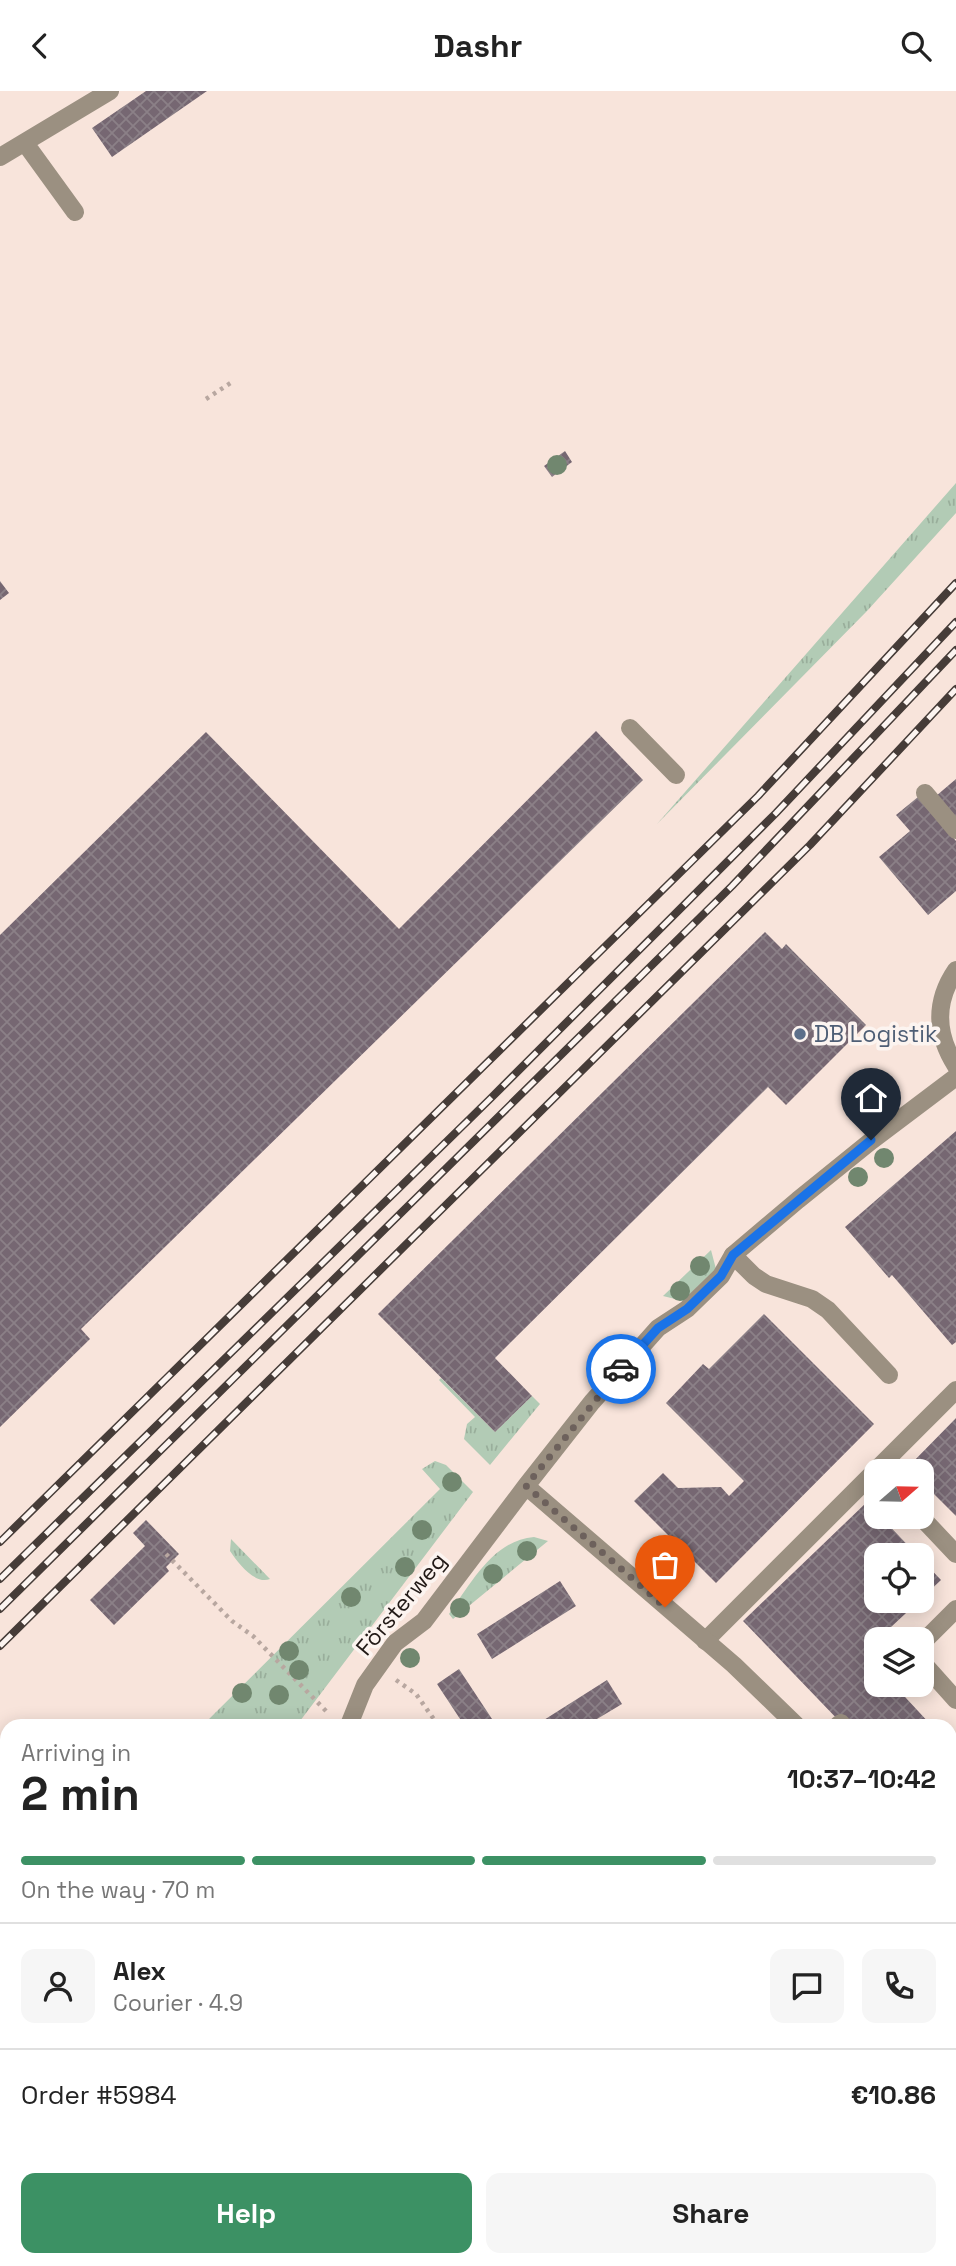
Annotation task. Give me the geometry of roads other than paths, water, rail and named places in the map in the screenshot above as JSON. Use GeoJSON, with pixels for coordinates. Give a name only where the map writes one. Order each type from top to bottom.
{"type":"FeatureCollection","features":[{"type":"Feature","properties":{"kind":"street"},"geometry":{"type":"LineString","coordinates":[[0,157],[110,91]]}},
{"type":"Feature","properties":{"kind":"street"},"geometry":{"type":"LineString","coordinates":[[25,142],[75,212]]}},
{"type":"Feature","properties":{"kind":"street"},"geometry":{"type":"LineString","coordinates":[[629,727],[676,775]]}},
{"type":"Feature","properties":{"kind":"street"},"geometry":{"type":"LineString","coordinates":[[925,793],[956,830]]}},
{"type":"Feature","properties":{"kind":"street"},"geometry":{"type":"LineString","coordinates":[[956,970],[944,991],[940,1013],[945,1048],[956,1066]]}},
{"type":"Feature","properties":{"kind":"street","name":"Försterweg"},"geometry":{"type":"LineString","coordinates":[[351,1719],[365,1685],[396,1643],[424,1621],[592,1402],[639,1348],[658,1328],[687,1309],[721,1276],[733,1255],[871,1140],[956,1077]]}},
{"type":"Feature","properties":{"kind":"street"},"geometry":{"type":"LineString","coordinates":[[733,1255],[766,1284],[812,1299],[828,1310],[889,1375]]}},
{"type":"Feature","properties":{"kind":"street"},"geometry":{"type":"LineString","coordinates":[[888,1459],[956,1390]]}},
{"type":"Feature","properties":{"kind":"street"},"geometry":{"type":"LineString","coordinates":[[705,1641],[864,1483]]}},
{"type":"Feature","properties":{"kind":"street"},"geometry":{"type":"LineString","coordinates":[[526,1486],[766,1694],[790,1719]]}},
{"type":"Feature","properties":{"kind":"street"},"geometry":{"type":"LineString","coordinates":[[932,1529],[956,1554]]}},
{"type":"Feature","properties":{"kind":"street"},"geometry":{"type":"LineString","coordinates":[[934,1631],[956,1609]]}},
{"type":"Feature","properties":{"kind":"street"},"geometry":{"type":"LineString","coordinates":[[934,1675],[956,1700]]}},
{"type":"Feature","properties":{"kind":"railway"},"geometry":{"type":"LineString","coordinates":[[0,1542],[758,796],[956,583]]}},
{"type":"Feature","properties":{"kind":"railway"},"geometry":{"type":"LineString","coordinates":[[0,1579],[491,1098],[776,813],[956,622]]}},
{"type":"Feature","properties":{"kind":"railway"},"geometry":{"type":"LineString","coordinates":[[0,1609],[732,886],[956,650]]}},
{"type":"Feature","properties":{"kind":"railway"},"geometry":{"type":"LineString","coordinates":[[0,1646],[810,845],[956,689]]}},
{"type":"Feature","properties":{"kind":"place","name":"DB Logistik"},"geometry":{"type":"Point","coordinates":[800,1034]}}]}
